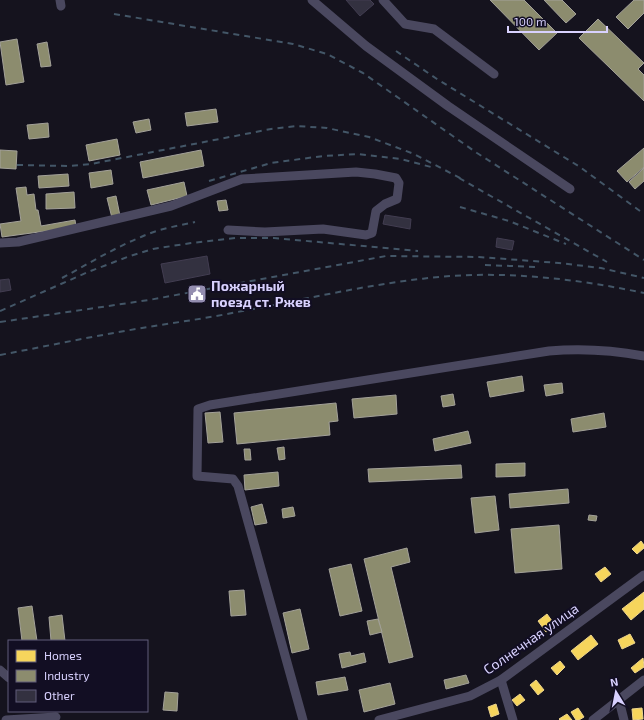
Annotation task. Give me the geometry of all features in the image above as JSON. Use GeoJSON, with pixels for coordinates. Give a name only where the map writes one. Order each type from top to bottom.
{"type":"FeatureCollection","features":[{"type":"Feature","properties":{"kind":"street"},"geometry":{"type":"LineString","coordinates":[[312,0],[366,46],[404,74],[448,106],[570,189]]}},
{"type":"Feature","properties":{"kind":"street"},"geometry":{"type":"LineString","coordinates":[[383,0],[405,24],[434,29],[494,74]]}},
{"type":"Feature","properties":{"kind":"street"},"geometry":{"type":"LineString","coordinates":[[0,243],[18,242],[171,206],[242,179],[356,172],[396,178],[399,183],[396,199],[385,204],[376,211],[372,233],[366,235],[323,230],[266,232],[228,230]]}},
{"type":"Feature","properties":{"kind":"street"},"geometry":{"type":"LineString","coordinates":[[303,720],[238,486],[232,479],[197,476],[198,409],[210,404],[549,351],[576,349],[604,350],[644,356]]}},
{"type":"Feature","properties":{"kind":"street","name":"Солнечная улица"},"geometry":{"type":"LineString","coordinates":[[379,720],[470,696],[500,680],[644,575]]}},
{"type":"Feature","properties":{"kind":"street"},"geometry":{"type":"LineString","coordinates":[[0,670],[8,677]]}},
{"type":"Feature","properties":{"kind":"street"},"geometry":{"type":"LineString","coordinates":[[500,680],[513,720]]}},
{"type":"Feature","properties":{"kind":"street"},"geometry":{"type":"LineString","coordinates":[[593,720],[644,680]]}},
{"type":"Feature","properties":{"kind":"street"},"geometry":{"type":"LineString","coordinates":[[619,700],[624,720]]}},
{"type":"Feature","properties":{"kind":"street"},"geometry":{"type":"LineString","coordinates":[[50,712],[59,718]]}},
{"type":"Feature","properties":{"kind":"street"},"geometry":{"type":"LineString","coordinates":[[6,720],[59,718]]}},
{"type":"Feature","properties":{"kind":"building: Homes"},"geometry":{"type":"Polygon","coordinates":[[[641,541],[644,548],[637,554],[632,549],[641,541]]]}},
{"type":"Feature","properties":{"kind":"building: Homes"},"geometry":{"type":"Polygon","coordinates":[[[605,567],[611,574],[601,582],[595,574],[605,567]]]}},
{"type":"Feature","properties":{"kind":"building: Homes"},"geometry":{"type":"Polygon","coordinates":[[[644,592],[644,609],[631,620],[622,609],[644,592]]]}},
{"type":"Feature","properties":{"kind":"building: Homes"},"geometry":{"type":"Polygon","coordinates":[[[547,614],[555,625],[546,632],[538,621],[547,614]]]}},
{"type":"Feature","properties":{"kind":"building: Homes"},"geometry":{"type":"Polygon","coordinates":[[[630,634],[635,643],[622,649],[618,640],[630,634]]]}},
{"type":"Feature","properties":{"kind":"building: Homes"},"geometry":{"type":"Polygon","coordinates":[[[591,635],[598,644],[578,660],[571,651],[591,635]]]}},
{"type":"Feature","properties":{"kind":"building: Homes"},"geometry":{"type":"Polygon","coordinates":[[[643,658],[644,667],[635,673],[631,668],[643,658]]]}},
{"type":"Feature","properties":{"kind":"building: Homes"},"geometry":{"type":"Polygon","coordinates":[[[560,661],[565,667],[557,675],[551,668],[560,661]]]}},
{"type":"Feature","properties":{"kind":"building: Homes"},"geometry":{"type":"Polygon","coordinates":[[[536,680],[544,690],[538,695],[530,685],[536,680]]]}},
{"type":"Feature","properties":{"kind":"building: Homes"},"geometry":{"type":"Polygon","coordinates":[[[520,694],[525,700],[517,706],[512,700],[520,694]]]}},
{"type":"Feature","properties":{"kind":"building: Homes"},"geometry":{"type":"Polygon","coordinates":[[[496,704],[499,714],[491,717],[488,707],[496,704]]]}},
{"type":"Feature","properties":{"kind":"building: Homes"},"geometry":{"type":"Polygon","coordinates":[[[578,708],[584,717],[576,720],[571,712],[578,708]]]}},
{"type":"Feature","properties":{"kind":"building: Homes"},"geometry":{"type":"Polygon","coordinates":[[[642,708],[643,719],[633,720],[632,709],[642,708]]]}},
{"type":"Feature","properties":{"kind":"building: Homes"},"geometry":{"type":"Polygon","coordinates":[[[567,714],[572,720],[559,719],[567,714]]]}},
{"type":"Feature","properties":{"kind":"building: Industry"},"geometry":{"type":"Polygon","coordinates":[[[490,0],[524,0],[557,33],[539,50],[490,0]]]}},
{"type":"Feature","properties":{"kind":"building: Industry"},"geometry":{"type":"Polygon","coordinates":[[[544,0],[562,0],[576,14],[566,23],[544,0]]]}},
{"type":"Feature","properties":{"kind":"building: Industry"},"geometry":{"type":"Polygon","coordinates":[[[634,0],[644,0],[644,13],[628,29],[616,17],[634,0]]]}},
{"type":"Feature","properties":{"kind":"building: Industry"},"geometry":{"type":"Polygon","coordinates":[[[598,19],[644,63],[638,69],[644,75],[644,101],[579,38],[598,19]]]}},
{"type":"Feature","properties":{"kind":"building: Industry"},"geometry":{"type":"Polygon","coordinates":[[[17,39],[24,82],[6,85],[0,42],[17,39]]]}},
{"type":"Feature","properties":{"kind":"building: Industry"},"geometry":{"type":"Polygon","coordinates":[[[47,42],[51,66],[41,67],[37,44],[47,42]]]}},
{"type":"Feature","properties":{"kind":"building: Industry"},"geometry":{"type":"Polygon","coordinates":[[[216,109],[218,122],[187,126],[185,113],[216,109]]]}},
{"type":"Feature","properties":{"kind":"building: Industry"},"geometry":{"type":"Polygon","coordinates":[[[149,119],[151,130],[136,133],[133,122],[149,119]]]}},
{"type":"Feature","properties":{"kind":"building: Industry"},"geometry":{"type":"Polygon","coordinates":[[[48,123],[49,137],[29,139],[27,125],[48,123]]]}},
{"type":"Feature","properties":{"kind":"building: Industry"},"geometry":{"type":"Polygon","coordinates":[[[117,139],[120,155],[89,161],[86,145],[117,139]]]}},
{"type":"Feature","properties":{"kind":"building: Industry"},"geometry":{"type":"Polygon","coordinates":[[[644,148],[644,167],[627,182],[617,171],[644,148]]]}},
{"type":"Feature","properties":{"kind":"building: Industry"},"geometry":{"type":"Polygon","coordinates":[[[0,150],[17,151],[16,169],[0,168],[0,150]]]}},
{"type":"Feature","properties":{"kind":"building: Industry"},"geometry":{"type":"Polygon","coordinates":[[[201,150],[204,166],[143,178],[140,162],[201,150]]]}},
{"type":"Feature","properties":{"kind":"building: Industry"},"geometry":{"type":"Polygon","coordinates":[[[644,168],[644,181],[635,189],[629,182],[644,168]]]}},
{"type":"Feature","properties":{"kind":"building: Industry"},"geometry":{"type":"Polygon","coordinates":[[[111,170],[113,184],[91,188],[89,173],[111,170]]]}},
{"type":"Feature","properties":{"kind":"building: Industry"},"geometry":{"type":"Polygon","coordinates":[[[68,174],[69,186],[39,188],[38,176],[68,174]]]}},
{"type":"Feature","properties":{"kind":"building: Industry"},"geometry":{"type":"Polygon","coordinates":[[[184,182],[187,196],[151,205],[147,190],[184,182]]]}},
{"type":"Feature","properties":{"kind":"building: Industry"},"geometry":{"type":"Polygon","coordinates":[[[26,187],[27,195],[34,194],[36,210],[38,210],[41,226],[75,220],[76,227],[2,237],[0,224],[21,221],[16,188],[26,187]]]}},
{"type":"Feature","properties":{"kind":"building: Industry"},"geometry":{"type":"Polygon","coordinates":[[[74,192],[75,208],[46,209],[46,194],[74,192]]]}},
{"type":"Feature","properties":{"kind":"building: Industry"},"geometry":{"type":"Polygon","coordinates":[[[116,196],[120,216],[112,218],[107,198],[116,196]]]}},
{"type":"Feature","properties":{"kind":"building: Industry"},"geometry":{"type":"Polygon","coordinates":[[[226,200],[228,210],[219,211],[217,201],[226,200]]]}},
{"type":"Feature","properties":{"kind":"building: Industry"},"geometry":{"type":"Polygon","coordinates":[[[522,376],[524,391],[490,397],[487,382],[522,376]]]}},
{"type":"Feature","properties":{"kind":"building: Industry"},"geometry":{"type":"Polygon","coordinates":[[[562,383],[563,393],[546,396],[544,385],[562,383]]]}},
{"type":"Feature","properties":{"kind":"building: Industry"},"geometry":{"type":"Polygon","coordinates":[[[453,394],[455,405],[443,407],[441,396],[453,394]]]}},
{"type":"Feature","properties":{"kind":"building: Industry"},"geometry":{"type":"Polygon","coordinates":[[[396,395],[397,414],[354,418],[352,399],[396,395]]]}},
{"type":"Feature","properties":{"kind":"building: Industry"},"geometry":{"type":"Polygon","coordinates":[[[336,403],[338,421],[329,422],[330,435],[237,444],[234,413],[336,403]]]}},
{"type":"Feature","properties":{"kind":"building: Industry"},"geometry":{"type":"Polygon","coordinates":[[[220,412],[223,442],[208,443],[205,413],[220,412]]]}},
{"type":"Feature","properties":{"kind":"building: Industry"},"geometry":{"type":"Polygon","coordinates":[[[604,413],[606,427],[573,432],[571,419],[604,413]]]}},
{"type":"Feature","properties":{"kind":"building: Industry"},"geometry":{"type":"Polygon","coordinates":[[[468,431],[471,443],[435,451],[433,439],[468,431]]]}},
{"type":"Feature","properties":{"kind":"building: Industry"},"geometry":{"type":"Polygon","coordinates":[[[284,447],[285,459],[279,460],[277,448],[284,447]]]}},
{"type":"Feature","properties":{"kind":"building: Industry"},"geometry":{"type":"Polygon","coordinates":[[[244,449],[250,449],[251,460],[245,460],[244,449]]]}},
{"type":"Feature","properties":{"kind":"building: Industry"},"geometry":{"type":"Polygon","coordinates":[[[525,463],[525,476],[496,477],[496,464],[525,463]]]}},
{"type":"Feature","properties":{"kind":"building: Industry"},"geometry":{"type":"Polygon","coordinates":[[[461,465],[462,478],[369,482],[368,469],[461,465]]]}},
{"type":"Feature","properties":{"kind":"building: Industry"},"geometry":{"type":"Polygon","coordinates":[[[278,472],[279,486],[245,490],[244,475],[278,472]]]}},
{"type":"Feature","properties":{"kind":"building: Industry"},"geometry":{"type":"Polygon","coordinates":[[[568,489],[569,503],[510,508],[509,494],[568,489]]]}},
{"type":"Feature","properties":{"kind":"building: Industry"},"geometry":{"type":"Polygon","coordinates":[[[495,496],[499,530],[475,533],[471,498],[495,496]]]}},
{"type":"Feature","properties":{"kind":"building: Industry"},"geometry":{"type":"Polygon","coordinates":[[[262,504],[267,523],[255,525],[251,507],[262,504]]]}},
{"type":"Feature","properties":{"kind":"building: Industry"},"geometry":{"type":"Polygon","coordinates":[[[293,507],[295,516],[283,518],[282,509],[293,507]]]}},
{"type":"Feature","properties":{"kind":"building: Industry"},"geometry":{"type":"Polygon","coordinates":[[[589,515],[597,516],[596,521],[588,520],[589,515]]]}},
{"type":"Feature","properties":{"kind":"building: Industry"},"geometry":{"type":"Polygon","coordinates":[[[559,525],[562,569],[515,573],[511,529],[559,525]]]}},
{"type":"Feature","properties":{"kind":"building: Industry"},"geometry":{"type":"Polygon","coordinates":[[[407,548],[410,562],[391,567],[413,657],[389,663],[364,559],[407,548]]]}},
{"type":"Feature","properties":{"kind":"building: Industry"},"geometry":{"type":"Polygon","coordinates":[[[351,564],[362,611],[340,616],[329,569],[351,564]]]}},
{"type":"Feature","properties":{"kind":"building: Industry"},"geometry":{"type":"Polygon","coordinates":[[[244,590],[246,615],[231,616],[229,591],[244,590]]]}},
{"type":"Feature","properties":{"kind":"building: Industry"},"geometry":{"type":"Polygon","coordinates":[[[32,606],[37,640],[22,640],[18,608],[32,606]]]}},
{"type":"Feature","properties":{"kind":"building: Industry"},"geometry":{"type":"Polygon","coordinates":[[[300,609],[309,649],[292,653],[283,613],[300,609]]]}},
{"type":"Feature","properties":{"kind":"building: Industry"},"geometry":{"type":"Polygon","coordinates":[[[62,615],[65,640],[51,640],[49,617],[62,615]]]}},
{"type":"Feature","properties":{"kind":"building: Industry"},"geometry":{"type":"Polygon","coordinates":[[[378,619],[382,632],[370,635],[367,621],[378,619]]]}},
{"type":"Feature","properties":{"kind":"building: Industry"},"geometry":{"type":"Polygon","coordinates":[[[350,652],[351,656],[364,653],[366,662],[342,668],[339,654],[350,652]]]}},
{"type":"Feature","properties":{"kind":"building: Industry"},"geometry":{"type":"Polygon","coordinates":[[[466,675],[469,683],[446,689],[444,680],[466,675]]]}},
{"type":"Feature","properties":{"kind":"building: Industry"},"geometry":{"type":"Polygon","coordinates":[[[345,677],[348,690],[318,695],[316,682],[345,677]]]}},
{"type":"Feature","properties":{"kind":"building: Industry"},"geometry":{"type":"Polygon","coordinates":[[[390,683],[395,704],[364,712],[359,690],[390,683]]]}},
{"type":"Feature","properties":{"kind":"building: Industry"},"geometry":{"type":"Polygon","coordinates":[[[165,692],[178,693],[177,711],[163,710],[165,692]]]}},
{"type":"Feature","properties":{"kind":"building: Other"},"geometry":{"type":"Polygon","coordinates":[[[346,0],[370,0],[374,4],[360,16],[346,0]]]}},
{"type":"Feature","properties":{"kind":"building: Other"},"geometry":{"type":"Polygon","coordinates":[[[385,215],[411,219],[410,229],[383,224],[385,215]]]}},
{"type":"Feature","properties":{"kind":"building: Other"},"geometry":{"type":"Polygon","coordinates":[[[497,238],[514,241],[512,250],[496,247],[497,238]]]}},
{"type":"Feature","properties":{"kind":"building: Other"},"geometry":{"type":"Polygon","coordinates":[[[207,256],[210,274],[165,283],[161,264],[207,256]]]}},
{"type":"Feature","properties":{"kind":"building: Other"},"geometry":{"type":"Polygon","coordinates":[[[9,279],[11,290],[0,292],[0,280],[9,279]]]}},
{"type":"Feature","properties":{"kind":"railway"},"geometry":{"type":"LineString","coordinates":[[114,14],[293,44],[327,54],[363,73],[477,153],[644,260]]}},
{"type":"Feature","properties":{"kind":"railway"},"geometry":{"type":"LineString","coordinates":[[396,51],[437,79],[580,167],[644,214]]}},
{"type":"Feature","properties":{"kind":"railway"},"geometry":{"type":"LineString","coordinates":[[17,165],[69,166],[91,164],[271,129],[297,126],[327,128],[369,137],[414,154],[464,180]]}},
{"type":"Feature","properties":{"kind":"railway"},"geometry":{"type":"LineString","coordinates":[[209,181],[271,163],[323,156],[358,154],[401,159],[431,167]]}},
{"type":"Feature","properties":{"kind":"railway"},"geometry":{"type":"LineString","coordinates":[[459,178],[607,262]]}},
{"type":"Feature","properties":{"kind":"railway"},"geometry":{"type":"LineString","coordinates":[[460,207],[509,221],[566,244]]}},
{"type":"Feature","properties":{"kind":"railway"},"geometry":{"type":"LineString","coordinates":[[62,278],[111,251],[147,234],[195,222]]}},
{"type":"Feature","properties":{"kind":"railway"},"geometry":{"type":"LineString","coordinates":[[0,311],[88,272],[130,256],[153,249],[191,243],[236,238],[274,238],[418,251]]}},
{"type":"Feature","properties":{"kind":"railway"},"geometry":{"type":"LineString","coordinates":[[0,322],[149,300],[386,256],[479,257],[559,263],[601,268],[644,278]]}},
{"type":"Feature","properties":{"kind":"railway"},"geometry":{"type":"LineString","coordinates":[[485,265],[537,267]]}},
{"type":"Feature","properties":{"kind":"railway"},"geometry":{"type":"LineString","coordinates":[[0,355],[355,289],[429,278],[510,275],[591,283],[644,293]]}},
{"type":"Feature","properties":{"kind":"place","name":"Пожарный поезд ст. Ржев"},"geometry":{"type":"Point","coordinates":[197,294]}}]}
